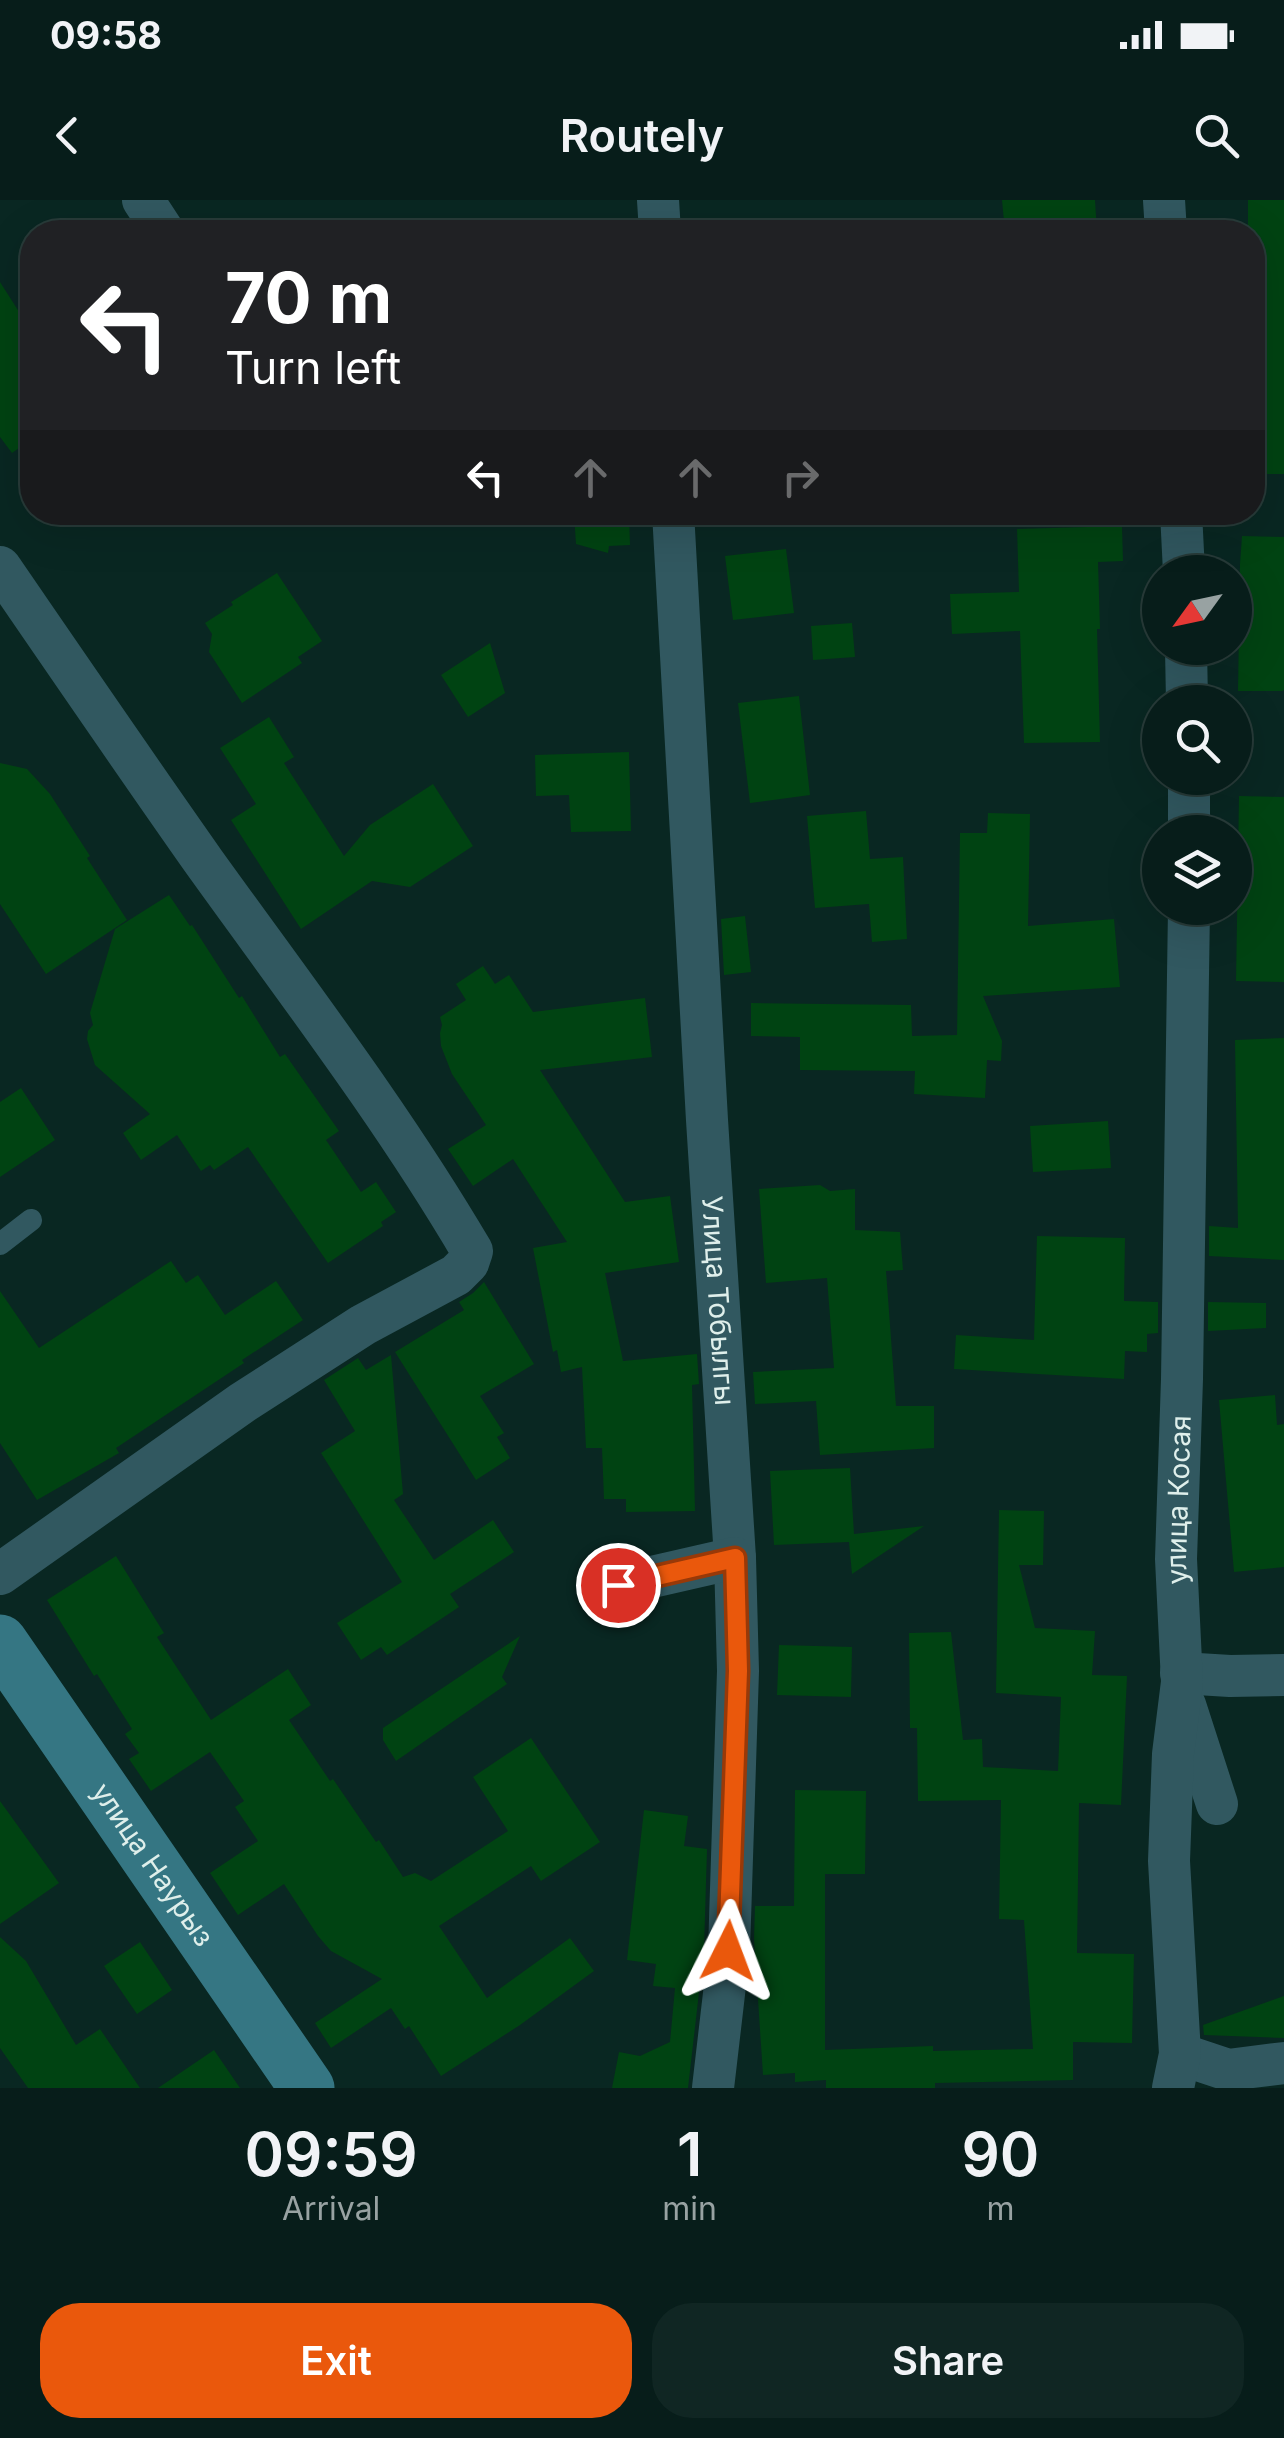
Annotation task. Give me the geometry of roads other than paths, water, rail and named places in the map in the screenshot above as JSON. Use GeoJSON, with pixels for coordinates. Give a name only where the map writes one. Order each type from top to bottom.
{"type":"FeatureCollection","features":[{"type":"Feature","properties":{"kind":"street","name":"Улица Тобылгы"},"geometry":{"type":"LineString","coordinates":[[674,525],[735,1558],[738,1671],[728,1951],[713,2088]]}},
{"type":"Feature","properties":{"kind":"street"},"geometry":{"type":"LineString","coordinates":[[1182,525],[1183,555]]}},
{"type":"Feature","properties":{"kind":"street"},"geometry":{"type":"LineString","coordinates":[[0,567],[204,862],[346,1056],[472,1251],[456,1274],[363,1325],[272,1384],[0,1574]]}},
{"type":"Feature","properties":{"kind":"street","name":"улица Косая"},"geometry":{"type":"LineString","coordinates":[[1177,2071],[1169,1861],[1173,1754],[1181,1681],[1176,1558],[1189,925]]}},
{"type":"Feature","properties":{"kind":"street"},"geometry":{"type":"LineString","coordinates":[[618,1585],[735,1558]]}},
{"type":"Feature","properties":{"kind":"street","name":"улица Наурыз"},"geometry":{"type":"LineString","coordinates":[[0,1642],[307,2088]]}},
{"type":"Feature","properties":{"kind":"street"},"geometry":{"type":"LineString","coordinates":[[1217,1804],[1181,1681],[1284,1675]]}},
{"type":"Feature","properties":{"kind":"street"},"geometry":{"type":"LineString","coordinates":[[1177,2071],[1284,2063]]}},
{"type":"Feature","properties":{"kind":"lane"},"geometry":{"type":"LineString","coordinates":[[0,1244],[31,1220]]}}]}
